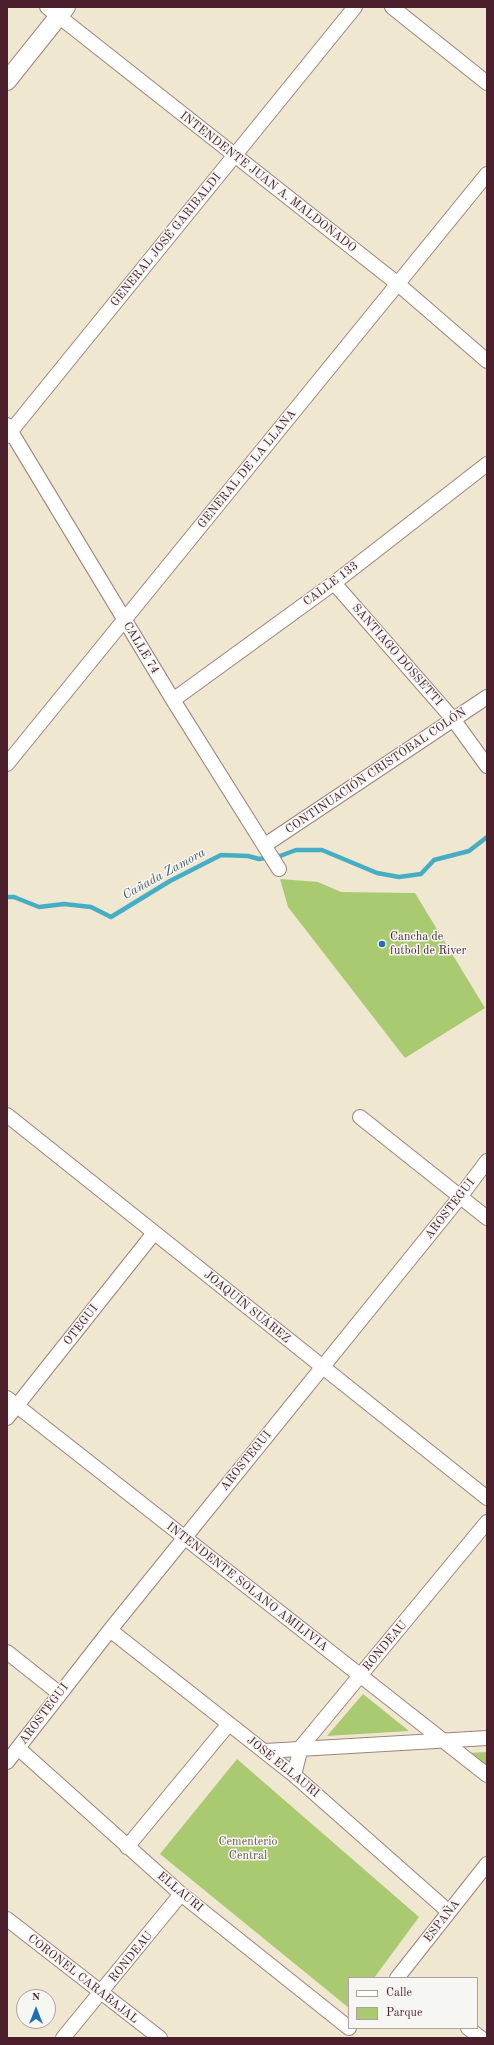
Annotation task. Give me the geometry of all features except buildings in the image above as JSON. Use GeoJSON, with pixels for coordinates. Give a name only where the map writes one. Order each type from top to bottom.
{"type":"FeatureCollection","features":[{"type":"Feature","properties":{"kind":"street","name":"GENERAL JOSÉ GARIBALDI"},"geometry":{"type":"LineString","coordinates":[[8,431],[355,7]]}},
{"type":"Feature","properties":{"kind":"street"},"geometry":{"type":"LineString","coordinates":[[392,7],[487,83]]}},
{"type":"Feature","properties":{"kind":"street","name":"INTENDENTE JUAN A. MALDONADO"},"geometry":{"type":"LineString","coordinates":[[57,10],[234,156],[398,284],[487,361]]}},
{"type":"Feature","properties":{"kind":"street"},"geometry":{"type":"LineString","coordinates":[[7,81],[57,10]]}},
{"type":"Feature","properties":{"kind":"street","name":"GENERAL DE LA LLANA"},"geometry":{"type":"LineString","coordinates":[[7,764],[487,174]]}},
{"type":"Feature","properties":{"kind":"street","name":"CALLE 74"},"geometry":{"type":"LineString","coordinates":[[8,431],[173,700],[272,856]]}},
{"type":"Feature","properties":{"kind":"street","name":"CALLE 133"},"geometry":{"type":"LineString","coordinates":[[173,700],[334,583],[487,464]]}},
{"type":"Feature","properties":{"kind":"street","name":"SANTIAGO DOSSETTI"},"geometry":{"type":"LineString","coordinates":[[334,583],[454,719],[487,766]]}},
{"type":"Feature","properties":{"kind":"street","name":"CONTINUACIÓN CRISTÓBAL COLÓN"},"geometry":{"type":"LineString","coordinates":[[272,856],[454,719],[487,697]]}},
{"type":"Feature","properties":{"kind":"street","name":"JOAQUÍN SUÁREZ"},"geometry":{"type":"LineString","coordinates":[[7,1115],[487,1498]]}},
{"type":"Feature","properties":{"kind":"street"},"geometry":{"type":"LineString","coordinates":[[360,1118],[487,1218]]}},
{"type":"Feature","properties":{"kind":"street","name":"AROSTEGUI"},"geometry":{"type":"LineString","coordinates":[[7,1762],[110,1630],[460,1197],[487,1161]]}},
{"type":"Feature","properties":{"kind":"street","name":"OTEGUI"},"geometry":{"type":"LineString","coordinates":[[7,1418],[12,1402],[154,1233]]}},
{"type":"Feature","properties":{"kind":"street","name":"INTENDENTE SOLANO AMILIVIA"},"geometry":{"type":"LineString","coordinates":[[12,1402],[487,1775]]}},
{"type":"Feature","properties":{"kind":"street","name":"RONDEAU"},"geometry":{"type":"LineString","coordinates":[[294,1775],[301,1747],[487,1522]]}},
{"type":"Feature","properties":{"kind":"street","name":"JOSÉ ELLAURI"},"geometry":{"type":"LineString","coordinates":[[110,1630],[294,1775],[449,1912]]}},
{"type":"Feature","properties":{"kind":"street"},"geometry":{"type":"LineString","coordinates":[[7,1652],[60,1694]]}},
{"type":"Feature","properties":{"kind":"street"},"geometry":{"type":"LineString","coordinates":[[127,1847],[228,1724]]}},
{"type":"Feature","properties":{"kind":"street"},"geometry":{"type":"LineString","coordinates":[[264,1751],[301,1747],[487,1738]]}},
{"type":"Feature","properties":{"kind":"street","name":"ELLAURI"},"geometry":{"type":"LineString","coordinates":[[18,1748],[181,1894],[348,2029]]}},
{"type":"Feature","properties":{"kind":"street","name":"ESPAÑA"},"geometry":{"type":"LineString","coordinates":[[400,1977],[487,1864]]}},
{"type":"Feature","properties":{"kind":"street","name":"RONDEAU"},"geometry":{"type":"LineString","coordinates":[[63,2038],[102,1993],[181,1894]]}},
{"type":"Feature","properties":{"kind":"street","name":"CORONEL CARABAJAL"},"geometry":{"type":"LineString","coordinates":[[7,1919],[160,2038]]}},
{"type":"Feature","properties":{"kind":"street"},"geometry":{"type":"LineString","coordinates":[[469,2029],[481,2038]]}},
{"type":"Feature","properties":{"kind":"green space","name":"Cancha de futbol de River"},"geometry":{"type":"Polygon","coordinates":[[[280,879],[318,882],[341,892],[415,893],[485,1008],[405,1058],[288,907],[280,879]]]}},
{"type":"Feature","properties":{"kind":"green space"},"geometry":{"type":"Polygon","coordinates":[[[363,1694],[409,1731],[327,1736],[363,1694]]]}},
{"type":"Feature","properties":{"kind":"green space"},"geometry":{"type":"Polygon","coordinates":[[[487,1752],[487,1769],[467,1753],[487,1752]]]}},
{"type":"Feature","properties":{"kind":"green space","name":"Cementerio Central"},"geometry":{"type":"Polygon","coordinates":[[[237,1759],[419,1917],[375,1977],[348,1977],[348,2007],[160,1854],[237,1759]]]}},
{"type":"Feature","properties":{"kind":"waterway","name":"Cañada Zamora"},"geometry":{"type":"LineString","coordinates":[[7,897],[14,897],[39,907],[64,904],[91,907],[111,917],[170,881],[221,855],[248,856],[259,859],[280,856],[296,850],[322,850],[377,873],[399,877],[421,874],[434,860],[469,851],[487,837]]}},
{"type":"Feature","properties":{"kind":"place","name":"Cancha de futbol de River"},"geometry":{"type":"Point","coordinates":[382,944]}}]}
